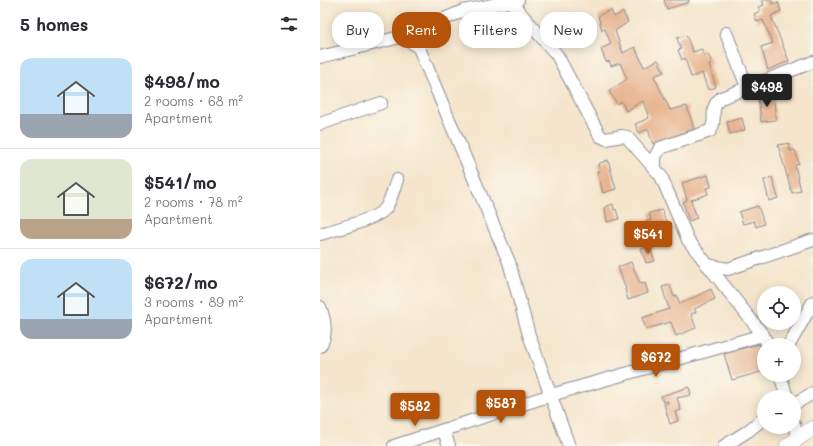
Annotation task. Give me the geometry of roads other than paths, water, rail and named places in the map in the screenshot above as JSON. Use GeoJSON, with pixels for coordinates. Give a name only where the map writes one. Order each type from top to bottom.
{"type":"FeatureCollection","features":[{"type":"Feature","properties":{"kind":"main road"},"geometry":{"type":"LineString","coordinates":[[793,442],[813,428]]}},
{"type":"Feature","properties":{"kind":"street"},"geometry":{"type":"LineString","coordinates":[[451,16],[481,3],[514,1],[557,55],[600,136],[606,139],[622,136],[628,137],[655,170],[668,192],[680,225],[688,240],[763,338]]}},
{"type":"Feature","properties":{"kind":"street"},"geometry":{"type":"LineString","coordinates":[[726,33],[748,87]]}},
{"type":"Feature","properties":{"kind":"street"},"geometry":{"type":"LineString","coordinates":[[320,57],[392,39]]}},
{"type":"Feature","properties":{"kind":"street"},"geometry":{"type":"LineString","coordinates":[[419,48],[509,262],[529,336],[569,446]]}},
{"type":"Feature","properties":{"kind":"street"},"geometry":{"type":"LineString","coordinates":[[643,154],[710,131],[713,127],[713,108],[715,103],[721,98],[813,62]]}},
{"type":"Feature","properties":{"kind":"street"},"geometry":{"type":"LineString","coordinates":[[320,124],[382,103]]}},
{"type":"Feature","properties":{"kind":"street"},"geometry":{"type":"LineString","coordinates":[[655,170],[655,157],[660,148]]}},
{"type":"Feature","properties":{"kind":"street"},"geometry":{"type":"LineString","coordinates":[[320,234],[375,216],[384,211],[389,204],[397,180]]}},
{"type":"Feature","properties":{"kind":"street"},"geometry":{"type":"LineString","coordinates":[[707,265],[728,269],[813,240]]}},
{"type":"Feature","properties":{"kind":"street"},"geometry":{"type":"LineString","coordinates":[[793,338],[813,302]]}},
{"type":"Feature","properties":{"kind":"street"},"geometry":{"type":"LineString","coordinates":[[320,307],[324,318],[325,334],[320,346]]}},
{"type":"Feature","properties":{"kind":"street"},"geometry":{"type":"LineString","coordinates":[[394,446],[551,395],[757,342]]}},
{"type":"Feature","properties":{"kind":"street"},"geometry":{"type":"LineString","coordinates":[[801,400],[813,393]]}},
{"type":"Feature","properties":{"kind":"street"},"geometry":{"type":"LineString","coordinates":[[724,446],[748,432],[757,424]]}},
{"type":"Feature","properties":{"kind":"street"},"geometry":{"type":"LineString","coordinates":[[444,431],[449,446]]}}]}
